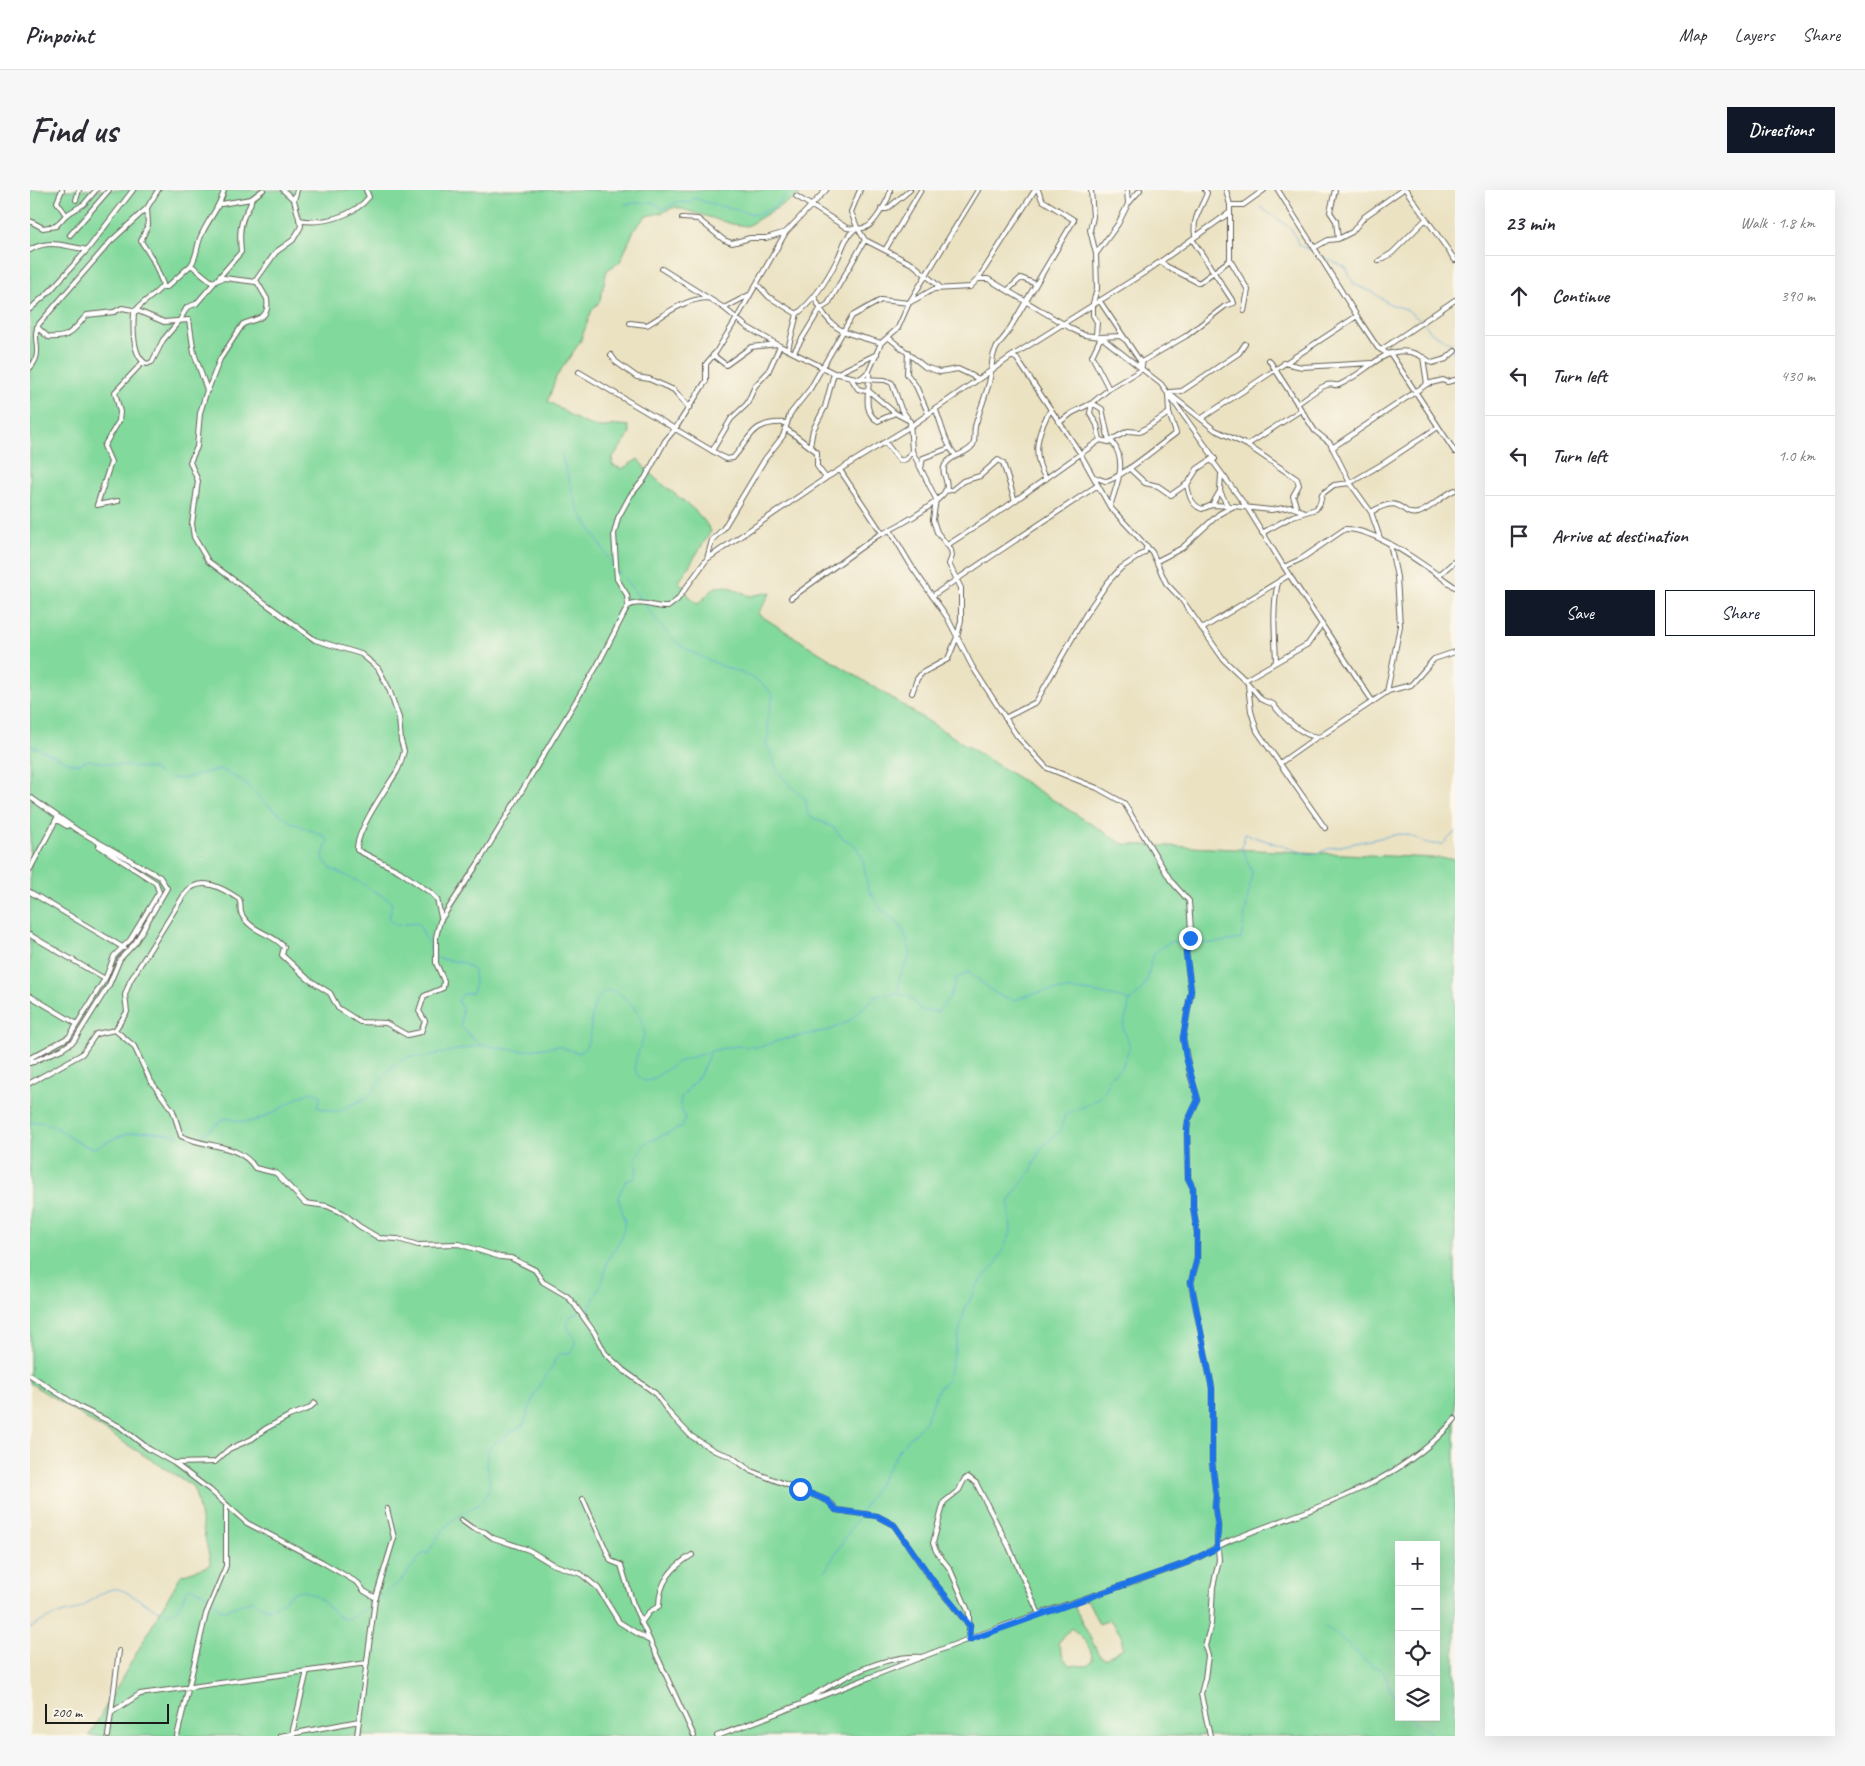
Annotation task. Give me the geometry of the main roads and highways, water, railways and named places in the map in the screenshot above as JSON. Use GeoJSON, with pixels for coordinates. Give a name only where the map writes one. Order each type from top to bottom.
{"type":"FeatureCollection","features":[{"type":"Feature","properties":{"kind":"waterway"},"geometry":{"type":"LineString","coordinates":[[625,204],[653,202],[663,209],[677,202],[690,203],[694,198],[757,215],[773,208],[792,190]]}},
{"type":"Feature","properties":{"kind":"waterway"},"geometry":{"type":"LineString","coordinates":[[1260,207],[1291,228],[1299,245],[1315,252]]}},
{"type":"Feature","properties":{"kind":"waterway"},"geometry":{"type":"LineString","coordinates":[[1321,256],[1346,268],[1354,284],[1372,292],[1390,304],[1406,309],[1421,321]]}},
{"type":"Feature","properties":{"kind":"waterway"},"geometry":{"type":"LineString","coordinates":[[1424,323],[1432,333],[1451,343],[1455,358]]}},
{"type":"Feature","properties":{"kind":"waterway"},"geometry":{"type":"LineString","coordinates":[[561,454],[578,509],[614,567]]}},
{"type":"Feature","properties":{"kind":"waterway"},"geometry":{"type":"LineString","coordinates":[[619,572],[643,602]]}},
{"type":"Feature","properties":{"kind":"waterway"},"geometry":{"type":"LineString","coordinates":[[645,605],[663,628],[679,644],[706,659],[753,678],[773,696],[767,719],[769,735],[766,745],[776,767],[786,781],[806,799],[808,815],[834,828],[840,836],[855,845],[863,859],[868,889],[881,909],[896,921],[904,931],[911,954],[900,976],[898,993]]}},
{"type":"Feature","properties":{"kind":"waterway"},"geometry":{"type":"LineString","coordinates":[[30,745],[70,763],[78,764],[88,760],[153,769],[159,774]]}},
{"type":"Feature","properties":{"kind":"waterway"},"geometry":{"type":"LineString","coordinates":[[170,778],[182,779],[220,769],[243,781],[265,803],[289,821],[324,836],[328,841],[323,855],[324,860],[331,869],[358,881],[392,902],[389,920],[396,925],[418,923],[434,955]]}},
{"type":"Feature","properties":{"kind":"waterway"},"geometry":{"type":"LineString","coordinates":[[190,1138],[200,1137],[225,1118],[239,1122],[263,1118],[303,1095],[312,1092],[321,1096],[317,1107],[337,1112],[369,1096],[392,1066],[410,1056],[423,1057],[480,1045],[521,1051],[558,1046],[579,1053],[589,1040],[595,1004],[600,996],[608,990],[614,991],[626,999],[641,1019],[644,1032],[636,1058],[635,1070],[644,1081],[651,1080],[678,1062],[711,1051],[735,1046],[760,1047],[781,1040],[830,1030],[849,1021],[876,996],[895,993],[910,997],[921,1010],[937,1012],[950,997],[956,979],[968,972],[998,995],[1015,1000],[1044,991],[1072,990],[1087,991],[1131,1001],[1144,986],[1153,956],[1172,941],[1195,944],[1241,939],[1252,872],[1242,848],[1245,834],[1311,855],[1331,848],[1399,834],[1405,834],[1430,844],[1443,844],[1455,832]]}},
{"type":"Feature","properties":{"kind":"waterway"},"geometry":{"type":"LineString","coordinates":[[437,958],[464,963],[474,971],[475,984],[472,993],[463,994],[458,1001],[462,1008],[461,1027],[479,1044]]}},
{"type":"Feature","properties":{"kind":"waterway"},"geometry":{"type":"LineString","coordinates":[[825,1571],[901,1447],[925,1422],[939,1388],[947,1381],[965,1309],[979,1282],[996,1264],[1011,1233],[1009,1203],[1013,1195],[1032,1169],[1041,1148],[1060,1131],[1065,1114],[1094,1102],[1104,1092],[1108,1078],[1122,1067],[1130,1046],[1123,1028],[1130,1001]]}},
{"type":"Feature","properties":{"kind":"waterway"},"geometry":{"type":"LineString","coordinates":[[582,1312],[588,1310],[603,1281],[607,1261],[621,1238],[625,1222],[618,1197],[626,1181],[635,1178],[637,1169],[635,1159],[645,1143],[682,1127],[685,1118],[680,1105],[681,1098],[700,1075],[711,1051]]}},
{"type":"Feature","properties":{"kind":"waterway"},"geometry":{"type":"LineString","coordinates":[[30,1123],[40,1122],[56,1127],[76,1141],[95,1148],[117,1137],[136,1132],[155,1132],[179,1136]]}},
{"type":"Feature","properties":{"kind":"waterway"},"geometry":{"type":"LineString","coordinates":[[377,1599],[401,1581],[424,1552],[428,1554],[440,1534],[452,1521],[478,1504],[487,1494],[490,1482],[487,1460],[491,1446],[524,1424],[534,1396],[543,1379],[553,1367],[555,1359],[560,1354],[571,1352],[574,1348],[575,1341],[567,1324],[572,1315],[578,1313]]}},
{"type":"Feature","properties":{"kind":"waterway"},"geometry":{"type":"LineString","coordinates":[[30,1628],[51,1617],[77,1610],[100,1594],[113,1589],[127,1593],[153,1608],[169,1612],[178,1608],[190,1587],[205,1594],[220,1609],[227,1610],[252,1600],[271,1609],[293,1593],[303,1591],[311,1593],[323,1601],[344,1619],[356,1615],[374,1601]]}},
{"type":"Feature","properties":{"kind":"waterway"},"geometry":{"type":"LineString","coordinates":[[1325,1627],[1345,1641],[1364,1660],[1384,1672],[1392,1694],[1395,1696]]}},
{"type":"Feature","properties":{"kind":"waterway"},"geometry":{"type":"LineString","coordinates":[[1412,1721],[1427,1730],[1431,1736]]}}]}
